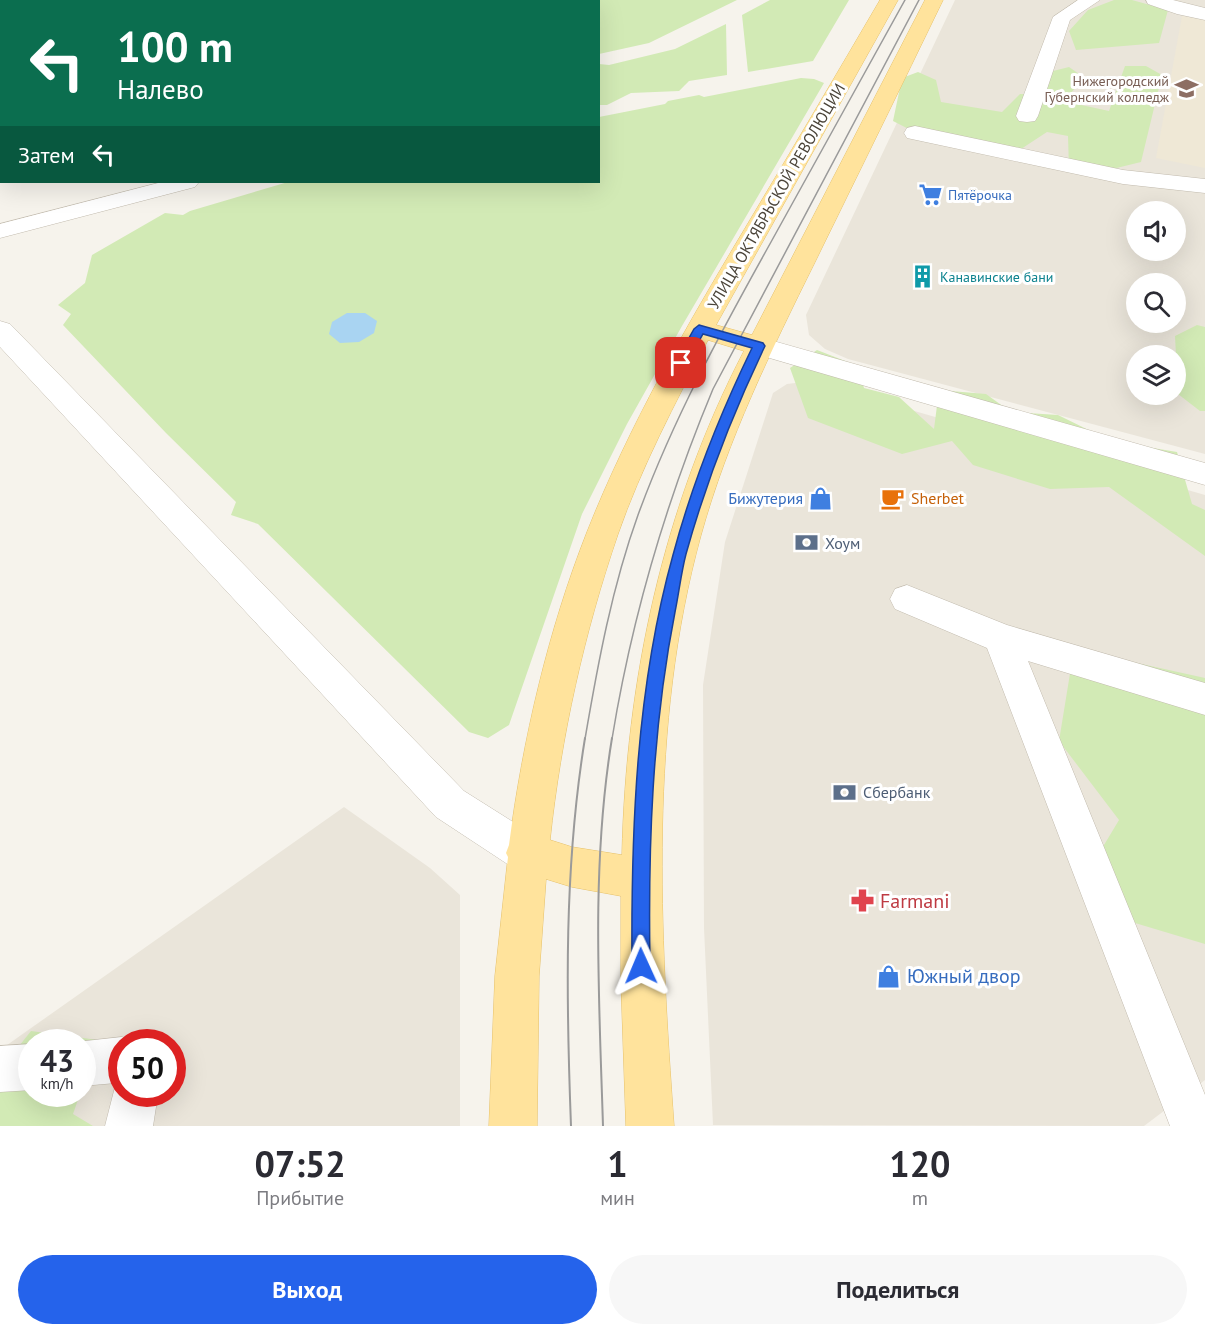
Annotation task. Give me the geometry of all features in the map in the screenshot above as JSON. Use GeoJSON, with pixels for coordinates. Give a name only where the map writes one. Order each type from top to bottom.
{"type":"FeatureCollection","features":[{"type":"Feature","properties":{"kind":"main road","name":"УЛИЦА ОКТЯБРЬСКОЙ РЕВОЛЮЦИИ"},"geometry":{"type":"LineString","coordinates":[[513,1126],[513,1032],[526,853],[540,768],[562,664],[602,533],[648,428],[699,329],[889,0]]}},
{"type":"Feature","properties":{"kind":"main road"},"geometry":{"type":"LineString","coordinates":[[650,1126],[641,966],[640,879],[645,776],[656,668],[679,556],[711,456],[736,394],[934,0]]}},
{"type":"Feature","properties":{"kind":"main road"},"geometry":{"type":"LineString","coordinates":[[699,329],[759,346]]}},
{"type":"Feature","properties":{"kind":"main road"},"geometry":{"type":"LineString","coordinates":[[526,853],[572,867],[640,879]]}},
{"type":"Feature","properties":{"kind":"street"},"geometry":{"type":"LineString","coordinates":[[1027,116],[1062,17],[1091,0]]}},
{"type":"Feature","properties":{"kind":"street"},"geometry":{"type":"LineString","coordinates":[[1155,0],[1184,10],[1205,14]]}},
{"type":"Feature","properties":{"kind":"street"},"geometry":{"type":"LineString","coordinates":[[915,133],[1123,177],[1205,186]]}},
{"type":"Feature","properties":{"kind":"street"},"geometry":{"type":"LineString","coordinates":[[0,231],[183,183]]}},
{"type":"Feature","properties":{"kind":"street"},"geometry":{"type":"LineString","coordinates":[[0,330],[450,804],[526,853]]}},
{"type":"Feature","properties":{"kind":"street"},"geometry":{"type":"LineString","coordinates":[[759,346],[1205,474]]}},
{"type":"Feature","properties":{"kind":"street"},"geometry":{"type":"LineString","coordinates":[[908,599],[1001,638],[1205,699]]}},
{"type":"Feature","properties":{"kind":"street"},"geometry":{"type":"LineString","coordinates":[[1001,638],[1194,1126]]}},
{"type":"Feature","properties":{"kind":"street"},"geometry":{"type":"LineString","coordinates":[[0,1069],[18,1068]]}},
{"type":"Feature","properties":{"kind":"street"},"geometry":{"type":"LineString","coordinates":[[129,1126],[133,1107]]}},
{"type":"Feature","properties":{"kind":"shaded area"},"geometry":{"type":"Polygon","coordinates":[[[955,0],[1205,0],[1205,454],[848,359],[825,349],[809,335],[806,315],[955,0]]]}},
{"type":"Feature","properties":{"kind":"shaded area","name":"Нижегородский Губернский колледж"},"geometry":{"type":"Polygon","coordinates":[[[1182,16],[1205,20],[1205,168],[1156,158],[1182,16]]]}},
{"type":"Feature","properties":{"kind":"shaded area"},"geometry":{"type":"Polygon","coordinates":[[[811,381],[1205,495],[1205,1080],[1144,1126],[713,1125],[704,928],[703,685],[725,542],[773,393],[787,384],[811,381]]]}},
{"type":"Feature","properties":{"kind":"shaded area"},"geometry":{"type":"Polygon","coordinates":[[[344,807],[430,868],[460,895],[460,1126],[0,1126],[0,1050],[18,1037],[18,1107],[96,1107],[96,1029],[30,1029],[344,807]]]}},
{"type":"Feature","properties":{"kind":"green space"},"geometry":{"type":"Polygon","coordinates":[[[600,0],[737,0],[649,43],[600,54],[600,0]]]}},
{"type":"Feature","properties":{"kind":"green space"},"geometry":{"type":"Polygon","coordinates":[[[770,0],[849,0],[813,61],[748,72],[742,15],[770,0]]]}},
{"type":"Feature","properties":{"kind":"green space"},"geometry":{"type":"Polygon","coordinates":[[[1114,0],[1132,0],[1168,10],[1159,43],[1076,50],[1069,31],[1088,10],[1114,0]]]}},
{"type":"Feature","properties":{"kind":"green space"},"geometry":{"type":"Polygon","coordinates":[[[726,24],[727,75],[689,81],[679,91],[631,93],[607,105],[600,105],[600,64],[609,65],[675,49],[726,24]]]}},
{"type":"Feature","properties":{"kind":"green space"},"geometry":{"type":"Polygon","coordinates":[[[1125,66],[1146,66],[1162,75],[1141,162],[1092,174],[1069,169],[1068,136],[1047,132],[1018,151],[936,143],[893,121],[902,78],[918,72],[936,80],[941,102],[1002,112],[1020,94],[1045,95],[1053,71],[1069,67],[1085,78],[1063,101],[1109,111],[1125,66]]]}},
{"type":"Feature","properties":{"kind":"green space"},"geometry":{"type":"Polygon","coordinates":[[[801,78],[824,83],[627,424],[582,514],[509,725],[488,738],[469,732],[258,524],[231,515],[236,502],[166,433],[63,325],[71,314],[58,305],[85,283],[92,255],[165,213],[183,215],[285,183],[600,183],[600,117],[699,95],[704,97],[801,78]]]}},
{"type":"Feature","properties":{"kind":"green space"},"geometry":{"type":"Polygon","coordinates":[[[1197,325],[1205,327],[1205,411],[1200,411],[1186,400],[1186,345],[1175,345],[1175,336],[1186,333],[1186,330],[1197,325]]]}},
{"type":"Feature","properties":{"kind":"green space"},"geometry":{"type":"Polygon","coordinates":[[[817,350],[858,366],[864,388],[899,397],[934,429],[939,390],[986,394],[1011,412],[1058,415],[1111,441],[1177,452],[1192,504],[1205,510],[1205,556],[1109,487],[1050,489],[973,465],[952,441],[902,454],[808,418],[790,368],[817,350]]]}},
{"type":"Feature","properties":{"kind":"green space"},"geometry":{"type":"Polygon","coordinates":[[[1074,649],[1205,678],[1205,944],[1135,923],[1098,855],[1119,820],[1059,741],[1074,649]]]}},
{"type":"Feature","properties":{"kind":"green space"},"geometry":{"type":"Polygon","coordinates":[[[18,1047],[18,1107],[75,1107],[73,1114],[93,1126],[0,1126],[0,1070],[18,1047]]]}},
{"type":"Feature","properties":{"kind":"water"},"geometry":{"type":"Polygon","coordinates":[[[347,313],[365,313],[377,321],[374,333],[359,342],[340,343],[329,334],[332,322],[347,313]]]}},
{"type":"Feature","properties":{"kind":"tram line"},"geometry":{"type":"LineString","coordinates":[[585,739],[613,597],[638,515],[667,444],[734,308],[905,0]]}},
{"type":"Feature","properties":{"kind":"tram line"},"geometry":{"type":"LineString","coordinates":[[612,739],[629,649],[652,561],[680,475],[713,389],[919,0]]}},
{"type":"Feature","properties":{"kind":"tram line"},"geometry":{"type":"LineString","coordinates":[[571,1126],[568,932],[573,835],[585,738]]}},
{"type":"Feature","properties":{"kind":"tram line"},"geometry":{"type":"LineString","coordinates":[[603,1126],[599,883],[605,786],[612,738]]}},
{"type":"Feature","properties":{"kind":"place","name":"Нижегородский Губернский колледж"},"geometry":{"type":"Point","coordinates":[1187,89]}},
{"type":"Feature","properties":{"kind":"place","name":"Пятёрочка"},"geometry":{"type":"Point","coordinates":[930,195]}},
{"type":"Feature","properties":{"kind":"place","name":"Канавинские бани"},"geometry":{"type":"Point","coordinates":[922,277]}},
{"type":"Feature","properties":{"kind":"place","name":"Бижутерия"},"geometry":{"type":"Point","coordinates":[821,498]}},
{"type":"Feature","properties":{"kind":"place","name":"Sherbet"},"geometry":{"type":"Point","coordinates":[893,498]}},
{"type":"Feature","properties":{"kind":"place","name":"Хоум"},"geometry":{"type":"Point","coordinates":[807,543]}},
{"type":"Feature","properties":{"kind":"place","name":"Сбербанк"},"geometry":{"type":"Point","coordinates":[845,792]}},
{"type":"Feature","properties":{"kind":"place","name":"Farmani"},"geometry":{"type":"Point","coordinates":[862,901]}},
{"type":"Feature","properties":{"kind":"place","name":"Южный двор"},"geometry":{"type":"Point","coordinates":[889,976]}},
{"type":"Feature","properties":{"kind":"route"},"geometry":{"type":"LineString","coordinates":[[641,966],[640,879],[645,776],[656,668],[679,556],[711,456],[736,394],[759,346],[699,329],[681,363]]}}]}
